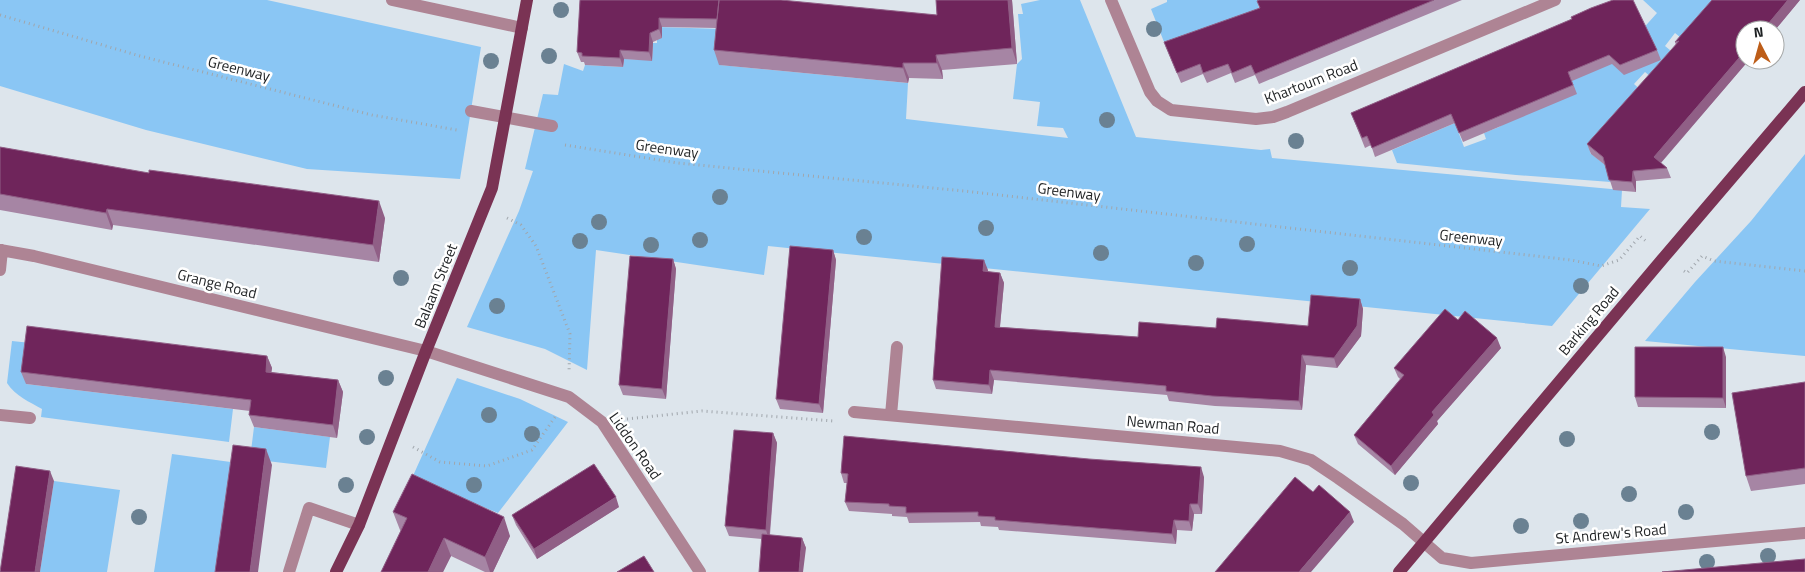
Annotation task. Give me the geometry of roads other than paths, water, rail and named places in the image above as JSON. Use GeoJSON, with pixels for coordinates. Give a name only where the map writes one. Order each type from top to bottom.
{"type":"FeatureCollection","features":[{"type":"Feature","properties":{"kind":"main road","name":"Balaam Street"},"geometry":{"type":"LineString","coordinates":[[336,572],[359,525],[426,351],[492,188],[527,0]]}},
{"type":"Feature","properties":{"kind":"main road","name":"Barking Road"},"geometry":{"type":"LineString","coordinates":[[1399,572],[1670,249],[1805,92]]}},
{"type":"Feature","properties":{"kind":"street"},"geometry":{"type":"LineString","coordinates":[[392,0],[522,28]]}},
{"type":"Feature","properties":{"kind":"street","name":"Khartoum Road"},"geometry":{"type":"LineString","coordinates":[[1111,0],[1150,92],[1157,101],[1171,110],[1256,119],[1273,117],[1287,112],[1555,0]]}},
{"type":"Feature","properties":{"kind":"street"},"geometry":{"type":"LineString","coordinates":[[472,111],[552,126]]}},
{"type":"Feature","properties":{"kind":"street"},"geometry":{"type":"LineString","coordinates":[[0,270],[1,250]]}},
{"type":"Feature","properties":{"kind":"street","name":"Grange Road"},"geometry":{"type":"LineString","coordinates":[[1,250],[426,351]]}},
{"type":"Feature","properties":{"kind":"street"},"geometry":{"type":"LineString","coordinates":[[891,415],[897,347]]}},
{"type":"Feature","properties":{"kind":"street","name":"Liddon Road"},"geometry":{"type":"LineString","coordinates":[[426,351],[569,398],[602,422],[700,572]]}},
{"type":"Feature","properties":{"kind":"street","name":"Newman Road"},"geometry":{"type":"LineString","coordinates":[[854,412],[1280,451],[1311,460],[1369,499],[1425,543]]}},
{"type":"Feature","properties":{"kind":"street"},"geometry":{"type":"LineString","coordinates":[[0,415],[30,418]]}},
{"type":"Feature","properties":{"kind":"street"},"geometry":{"type":"LineString","coordinates":[[289,572],[308,508],[359,525]]}},
{"type":"Feature","properties":{"kind":"street","name":"St Andrew's Road"},"geometry":{"type":"LineString","coordinates":[[1425,543],[1442,558],[1471,563],[1805,533]]}}]}
